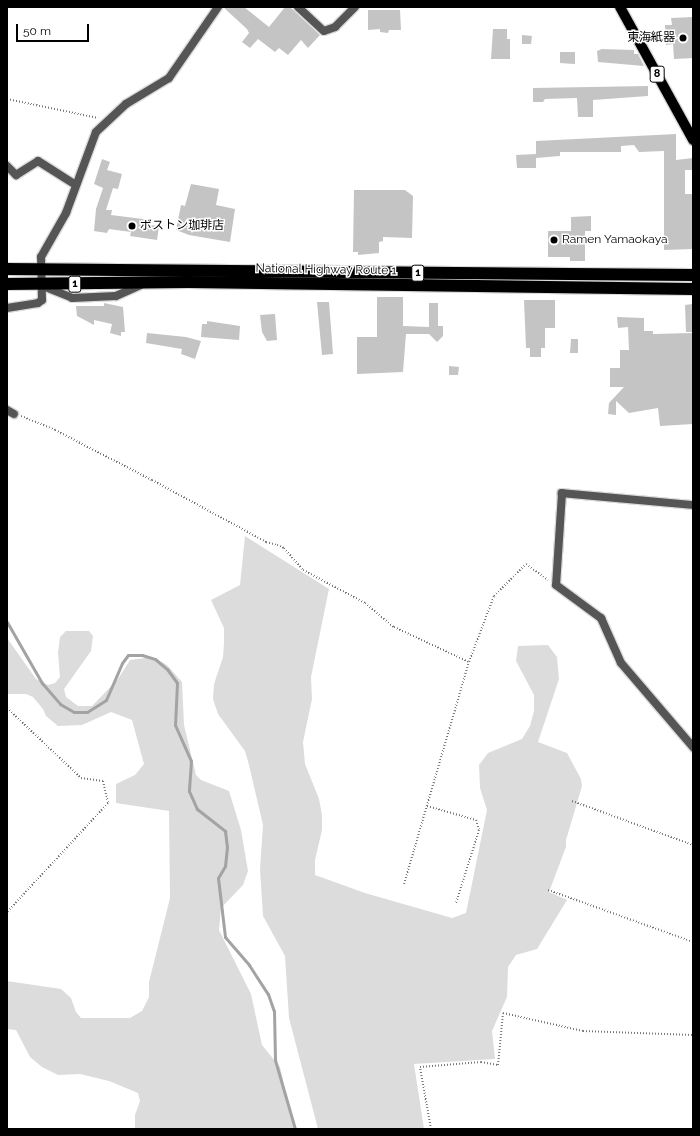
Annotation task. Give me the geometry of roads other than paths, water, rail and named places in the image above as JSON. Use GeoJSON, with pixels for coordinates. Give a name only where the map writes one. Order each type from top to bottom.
{"type":"FeatureCollection","features":[{"type":"Feature","properties":{"kind":"highway","name":"National Highway Route 1"},"geometry":{"type":"LineString","coordinates":[[7,269],[693,275]]}},
{"type":"Feature","properties":{"kind":"highway"},"geometry":{"type":"LineString","coordinates":[[367,272],[367,285]]}},
{"type":"Feature","properties":{"kind":"highway"},"geometry":{"type":"LineString","coordinates":[[414,273],[415,286]]}},
{"type":"Feature","properties":{"kind":"highway"},"geometry":{"type":"LineString","coordinates":[[601,274],[602,288]]}},
{"type":"Feature","properties":{"kind":"highway","name":"National Highway Route 1"},"geometry":{"type":"LineString","coordinates":[[7,284],[367,285],[693,289]]}},
{"type":"Feature","properties":{"kind":"main road","name":"8"},"geometry":{"type":"LineString","coordinates":[[620,7],[693,140]]}},
{"type":"Feature","properties":{"kind":"street"},"geometry":{"type":"LineString","coordinates":[[7,308],[38,303],[42,300],[40,285],[41,257],[66,213],[96,132],[126,104],[169,78],[218,7]]}},
{"type":"Feature","properties":{"kind":"street"},"geometry":{"type":"LineString","coordinates":[[298,7],[324,31],[329,31],[355,7]]}},
{"type":"Feature","properties":{"kind":"street"},"geometry":{"type":"LineString","coordinates":[[7,166],[16,175],[38,161],[76,185]]}},
{"type":"Feature","properties":{"kind":"street"},"geometry":{"type":"LineString","coordinates":[[40,285],[72,298],[116,296],[144,284]]}},
{"type":"Feature","properties":{"kind":"street"},"geometry":{"type":"LineString","coordinates":[[693,505],[562,493],[556,585],[601,618],[621,663],[693,747]]}},
{"type":"Feature","properties":{"kind":"waterway"},"geometry":{"type":"LineString","coordinates":[[7,622],[42,683],[60,704],[74,712],[87,712],[106,700],[122,663],[128,655],[142,655],[155,659],[167,669],[177,683],[175,725],[191,761],[189,791],[197,809],[225,831],[227,847],[225,866],[218,878],[225,937],[249,965],[268,994],[274,1011],[275,1060],[295,1129]]}},
{"type":"Feature","properties":{"kind":"place","name":"東海紙器"},"geometry":{"type":"Point","coordinates":[683,38]}},
{"type":"Feature","properties":{"kind":"place","name":"ボストン珈琲店"},"geometry":{"type":"Point","coordinates":[132,226]}},
{"type":"Feature","properties":{"kind":"place","name":"Ramen Yamaokaya"},"geometry":{"type":"Point","coordinates":[554,240]}}]}
